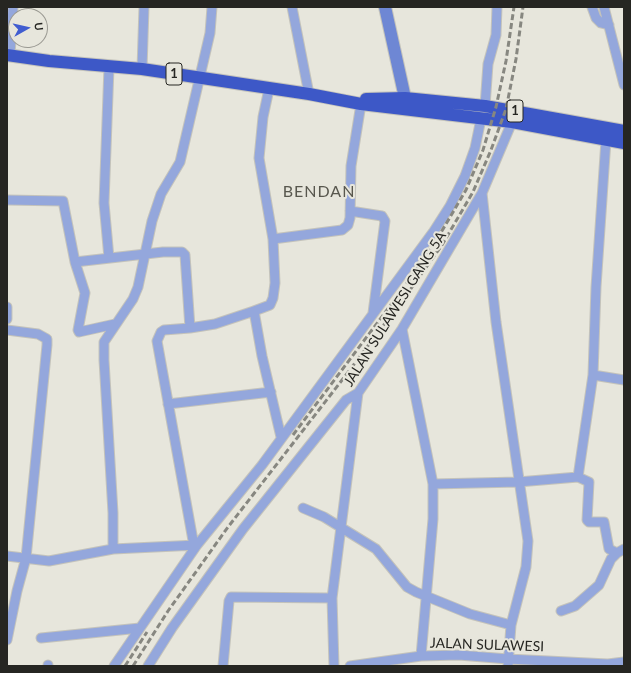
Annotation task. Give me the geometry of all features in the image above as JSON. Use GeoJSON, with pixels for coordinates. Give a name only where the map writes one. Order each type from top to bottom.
{"type":"FeatureCollection","features":[{"type":"Feature","properties":{"kind":"highway","name":"1"},"geometry":{"type":"LineString","coordinates":[[8,55],[49,61],[142,70],[309,94],[361,104],[512,122],[624,143]]}},
{"type":"Feature","properties":{"kind":"highway","name":"1"},"geometry":{"type":"LineString","coordinates":[[341,100],[405,98],[485,106],[624,131]]}},
{"type":"Feature","properties":{"kind":"street"},"geometry":{"type":"LineString","coordinates":[[8,55],[13,7]]}},
{"type":"Feature","properties":{"kind":"street"},"geometry":{"type":"LineString","coordinates":[[142,70],[144,7]]}},
{"type":"Feature","properties":{"kind":"street"},"geometry":{"type":"LineString","coordinates":[[113,549],[113,513],[104,342],[133,299],[138,286],[161,194],[180,162],[198,78],[210,33],[212,7]]}},
{"type":"Feature","properties":{"kind":"street"},"geometry":{"type":"LineString","coordinates":[[292,7],[309,94]]}},
{"type":"Feature","properties":{"kind":"street"},"geometry":{"type":"LineString","coordinates":[[385,7],[407,110]]}},
{"type":"Feature","properties":{"kind":"street"},"geometry":{"type":"LineString","coordinates":[[485,106],[488,64],[496,35],[498,7]]}},
{"type":"Feature","properties":{"kind":"street"},"geometry":{"type":"LineString","coordinates":[[592,7],[596,18],[601,23],[609,25]]}},
{"type":"Feature","properties":{"kind":"street"},"geometry":{"type":"LineString","coordinates":[[604,7],[624,85]]}},
{"type":"Feature","properties":{"kind":"street"},"geometry":{"type":"LineString","coordinates":[[108,258],[104,203],[109,67]]}},
{"type":"Feature","properties":{"kind":"street"},"geometry":{"type":"LineString","coordinates":[[196,545],[157,341],[160,332],[164,330],[215,324],[270,305],[273,298],[276,274],[273,239],[259,158],[263,117],[269,89]]}},
{"type":"Feature","properties":{"kind":"street"},"geometry":{"type":"LineString","coordinates":[[273,239],[344,229],[348,225],[350,211],[351,166],[361,104]]}},
{"type":"Feature","properties":{"kind":"street"},"geometry":{"type":"LineString","coordinates":[[114,666],[196,545],[262,465],[450,206],[470,164],[481,119]]}},
{"type":"Feature","properties":{"kind":"street","name":"JALAN SULAWESI GANG 5A"},"geometry":{"type":"LineString","coordinates":[[334,666],[332,598],[358,393],[402,329],[482,193],[512,122]]}},
{"type":"Feature","properties":{"kind":"street"},"geometry":{"type":"LineString","coordinates":[[578,477],[593,375],[596,288],[606,140]]}},
{"type":"Feature","properties":{"kind":"street"},"geometry":{"type":"LineString","coordinates":[[482,193],[496,322],[518,482],[527,534],[528,554],[521,593],[511,625],[508,663]]}},
{"type":"Feature","properties":{"kind":"street"},"geometry":{"type":"LineString","coordinates":[[7,200],[63,201],[75,262],[85,293],[78,330],[80,332],[115,324]]}},
{"type":"Feature","properties":{"kind":"street"},"geometry":{"type":"LineString","coordinates":[[350,211],[382,216],[385,221],[372,314]]}},
{"type":"Feature","properties":{"kind":"street"},"geometry":{"type":"LineString","coordinates":[[75,262],[145,254],[179,252],[185,255],[190,328]]}},
{"type":"Feature","properties":{"kind":"street"},"geometry":{"type":"LineString","coordinates":[[7,307],[7,319]]}},
{"type":"Feature","properties":{"kind":"street"},"geometry":{"type":"LineString","coordinates":[[254,311],[281,437]]}},
{"type":"Feature","properties":{"kind":"street"},"geometry":{"type":"LineString","coordinates":[[402,329],[433,484],[433,519],[421,656]]}},
{"type":"Feature","properties":{"kind":"street"},"geometry":{"type":"LineString","coordinates":[[7,330],[38,334],[47,339],[48,345],[26,558],[17,591],[7,640]]}},
{"type":"Feature","properties":{"kind":"street"},"geometry":{"type":"LineString","coordinates":[[593,375],[624,380]]}},
{"type":"Feature","properties":{"kind":"street"},"geometry":{"type":"LineString","coordinates":[[168,404],[271,392]]}},
{"type":"Feature","properties":{"kind":"street"},"geometry":{"type":"LineString","coordinates":[[148,666],[172,628],[243,529],[346,400],[358,393]]}},
{"type":"Feature","properties":{"kind":"street"},"geometry":{"type":"LineString","coordinates":[[433,484],[518,482],[578,477],[590,482],[587,520],[590,522],[604,522],[609,549],[620,551]]}},
{"type":"Feature","properties":{"kind":"street"},"geometry":{"type":"LineString","coordinates":[[303,508],[324,517],[376,549],[407,586],[427,597],[470,614],[511,625]]}},
{"type":"Feature","properties":{"kind":"street"},"geometry":{"type":"LineString","coordinates":[[7,556],[49,561],[113,549],[196,545]]}},
{"type":"Feature","properties":{"kind":"street"},"geometry":{"type":"LineString","coordinates":[[561,611],[575,606],[599,585],[611,559],[620,551]]}},
{"type":"Feature","properties":{"kind":"street"},"geometry":{"type":"LineString","coordinates":[[223,666],[229,602],[231,597],[332,598]]}},
{"type":"Feature","properties":{"kind":"street"},"geometry":{"type":"LineString","coordinates":[[41,638],[140,628]]}},
{"type":"Feature","properties":{"kind":"street","name":"JALAN SULAWESI"},"geometry":{"type":"LineString","coordinates":[[352,666],[421,656],[460,655],[508,663],[608,665],[624,662]]}},
{"type":"Feature","properties":{"kind":"railway"},"geometry":{"type":"LineString","coordinates":[[293,435],[405,286],[436,241],[466,190],[483,150],[496,107],[506,61],[514,7]]}},
{"type":"Feature","properties":{"kind":"railway"},"geometry":{"type":"LineString","coordinates":[[133,666],[168,611],[228,527],[346,375],[442,245],[473,192],[491,150],[506,109],[516,59],[523,7]]}},
{"type":"Feature","properties":{"kind":"railway"},"geometry":{"type":"LineString","coordinates":[[125,666],[147,632]]}},
{"type":"Feature","properties":{"kind":"district","name":"BENDAN"},"geometry":{"type":"Point","coordinates":[319,192]}}]}
